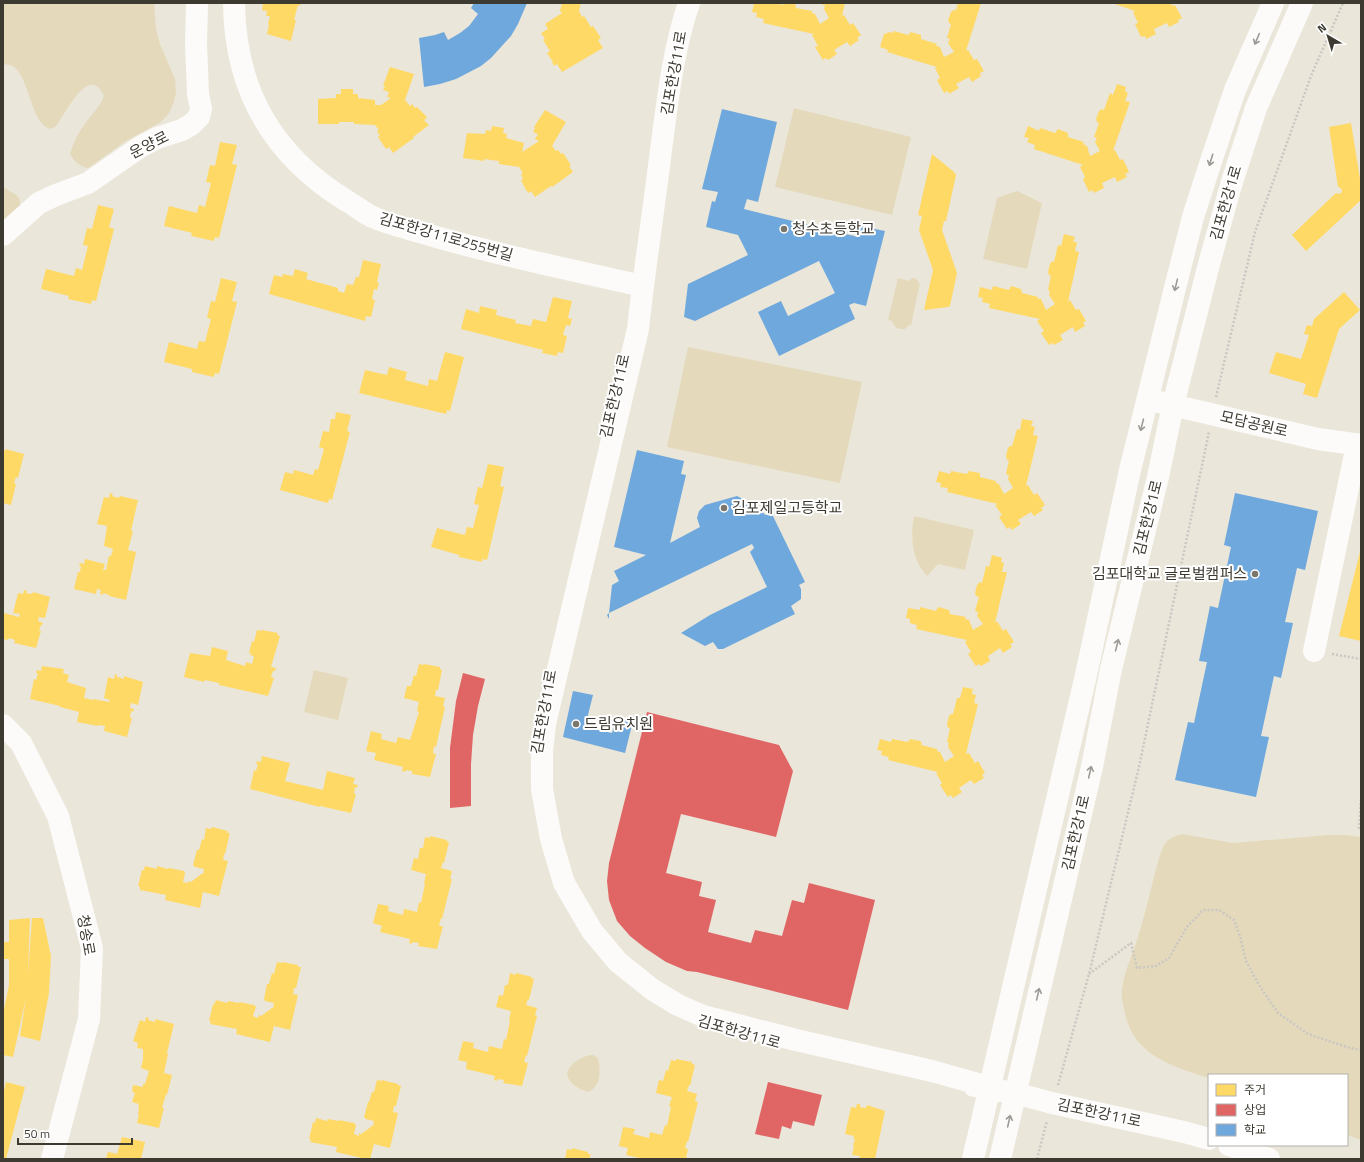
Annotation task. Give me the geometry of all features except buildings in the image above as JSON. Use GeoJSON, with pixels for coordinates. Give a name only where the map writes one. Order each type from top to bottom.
{"type":"FeatureCollection","features":[{"type":"Feature","properties":{"kind":"street","name":"운양로"},"geometry":{"type":"LineString","coordinates":[[3,235],[39,203],[88,183],[140,147],[157,138],[182,130],[192,124],[198,117],[201,109],[198,94],[196,44],[197,3]]}},
{"type":"Feature","properties":{"kind":"street","name":"김포한강11로255번길"},"geometry":{"type":"LineString","coordinates":[[234,3],[234,25],[239,56],[257,109],[293,160],[312,178],[332,192],[375,218],[410,229],[462,244],[642,286]]}},
{"type":"Feature","properties":{"kind":"street","name":"김포한강11로"},"geometry":{"type":"LineString","coordinates":[[688,3],[682,22],[670,84],[642,286],[638,329],[560,656],[542,751],[542,789],[551,839],[564,883],[592,931],[618,962],[653,990],[703,1016],[796,1040],[932,1071],[1052,1103],[1208,1139]]}},
{"type":"Feature","properties":{"kind":"street","name":"김포한강1로"},"geometry":{"type":"LineString","coordinates":[[972,1159],[1086,675],[1130,470],[1176,284],[1210,162],[1235,90],[1273,3]]}},
{"type":"Feature","properties":{"kind":"street","name":"김포한강1로"},"geometry":{"type":"LineString","coordinates":[[1000,1159],[1092,767],[1111,669],[1158,476],[1173,405],[1209,264],[1231,185],[1256,108],[1302,3]]}},
{"type":"Feature","properties":{"kind":"street","name":"모담공원로"},"geometry":{"type":"LineString","coordinates":[[1148,400],[1318,439],[1359,445]]}},
{"type":"Feature","properties":{"kind":"street"},"geometry":{"type":"LineString","coordinates":[[1314,652],[1359,445]]}},
{"type":"Feature","properties":{"kind":"street","name":"청송로"},"geometry":{"type":"LineString","coordinates":[[3,725],[21,743],[58,816],[92,948],[89,1019],[52,1159]]}},
{"type":"Feature","properties":{"kind":"street"},"geometry":{"type":"LineString","coordinates":[[1232,1146],[1269,1159]]}},
{"type":"Feature","properties":{"kind":"path"},"geometry":{"type":"LineString","coordinates":[[1037,1159],[1089,974],[1139,767],[1212,415],[1255,232],[1311,76],[1343,3]]}},
{"type":"Feature","properties":{"kind":"path"},"geometry":{"type":"LineString","coordinates":[[1314,652],[1361,659]]}},
{"type":"Feature","properties":{"kind":"path"},"geometry":{"type":"LineString","coordinates":[[1361,798],[1359,830],[1361,830]]}},
{"type":"Feature","properties":{"kind":"path"},"geometry":{"type":"LineString","coordinates":[[1089,974],[1131,943],[1138,968],[1156,966],[1168,958],[1187,927],[1203,910],[1219,910],[1234,920],[1240,936],[1246,961],[1259,986],[1278,1013],[1308,1034],[1350,1048],[1361,1050]]}},
{"type":"Feature","properties":{"kind":"shaded area"},"geometry":{"type":"Polygon","coordinates":[[[3,3],[154,3],[156,29],[160,44],[175,79],[176,92],[174,102],[169,113],[161,122],[126,141],[88,168],[80,165],[70,154],[71,150],[80,132],[104,96],[98,87],[91,85],[78,94],[56,126],[51,129],[43,125],[32,105],[24,81],[19,72],[12,66],[3,65],[3,3]]]}},
{"type":"Feature","properties":{"kind":"shaded area"},"geometry":{"type":"Polygon","coordinates":[[[794,108],[911,137],[892,215],[775,187],[794,108]]]}},
{"type":"Feature","properties":{"kind":"shaded area"},"geometry":{"type":"Polygon","coordinates":[[[3,186],[16,195],[20,203],[17,212],[3,225],[3,186]]]}},
{"type":"Feature","properties":{"kind":"shaded area"},"geometry":{"type":"Polygon","coordinates":[[[1017,191],[1042,203],[1027,269],[983,259],[997,198],[1017,191]]]}},
{"type":"Feature","properties":{"kind":"shaded area"},"geometry":{"type":"Polygon","coordinates":[[[898,278],[909,281],[912,278],[915,278],[918,280],[918,283],[920,283],[911,325],[905,329],[897,328],[892,321],[888,320],[898,278]]]}},
{"type":"Feature","properties":{"kind":"shaded area"},"geometry":{"type":"Polygon","coordinates":[[[688,347],[862,382],[840,483],[667,447],[688,347]]]}},
{"type":"Feature","properties":{"kind":"shaded area"},"geometry":{"type":"Polygon","coordinates":[[[914,516],[974,530],[965,570],[938,564],[927,576],[918,563],[913,548],[912,532],[914,516]]]}},
{"type":"Feature","properties":{"kind":"shaded area"},"geometry":{"type":"Polygon","coordinates":[[[314,670],[348,678],[338,720],[304,712],[314,670]]]}},
{"type":"Feature","properties":{"kind":"shaded area"},"geometry":{"type":"Polygon","coordinates":[[[1182,834],[1233,843],[1329,835],[1361,837],[1361,1140],[1348,1135],[1348,1074],[1208,1074],[1208,1078],[1169,1064],[1156,1057],[1136,1039],[1129,1027],[1122,998],[1124,976],[1140,929],[1160,855],[1165,843],[1173,837],[1182,834]]]}},
{"type":"Feature","properties":{"kind":"shaded area"},"geometry":{"type":"Polygon","coordinates":[[[590,1055],[598,1058],[600,1073],[598,1082],[592,1090],[588,1092],[578,1088],[572,1083],[569,1080],[567,1073],[568,1069],[576,1061],[590,1055]]]}},
{"type":"Feature","properties":{"kind":"place","name":"청수초등학교"},"geometry":{"type":"Point","coordinates":[784,229]}},
{"type":"Feature","properties":{"kind":"place","name":"김포제일고등학교"},"geometry":{"type":"Point","coordinates":[724,508]}},
{"type":"Feature","properties":{"kind":"place","name":"김포대학교 글로벌캠퍼스"},"geometry":{"type":"Point","coordinates":[1255,574]}},
{"type":"Feature","properties":{"kind":"place","name":"드림유치원"},"geometry":{"type":"Point","coordinates":[576,724]}}]}
